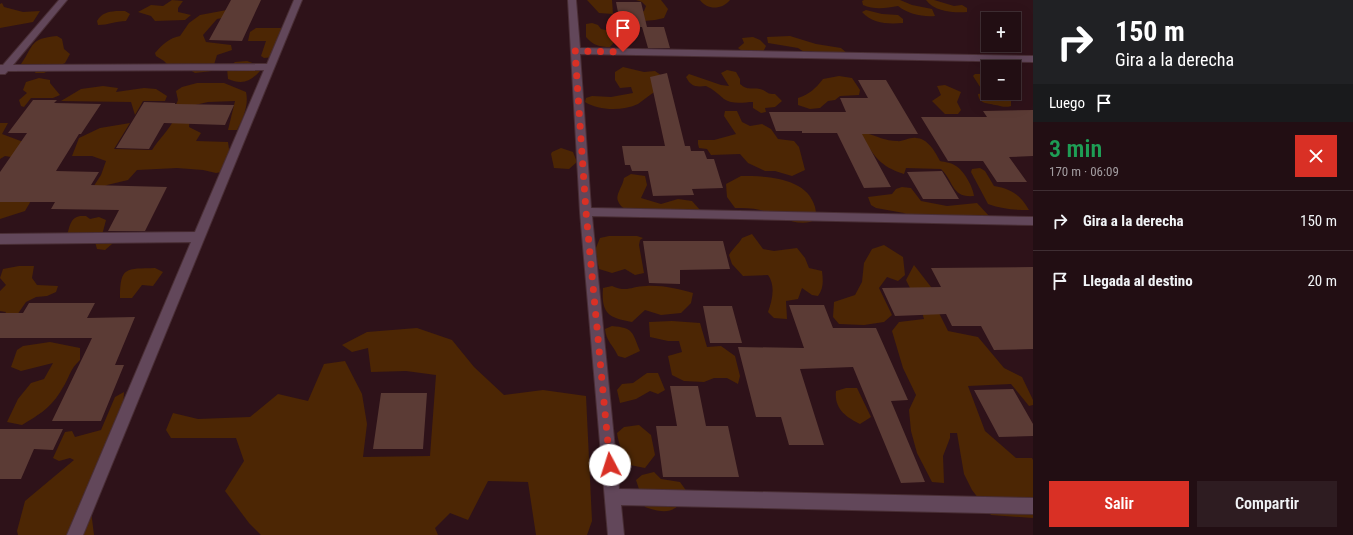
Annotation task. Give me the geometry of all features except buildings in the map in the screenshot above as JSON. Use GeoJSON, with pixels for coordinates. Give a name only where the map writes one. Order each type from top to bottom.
{"type":"FeatureCollection","features":[{"type":"Feature","properties":{"kind":"street"},"geometry":{"type":"LineString","coordinates":[[2,70],[64,0]]}},
{"type":"Feature","properties":{"kind":"street"},"geometry":{"type":"LineString","coordinates":[[75,535],[298,0]]}},
{"type":"Feature","properties":{"kind":"street"},"geometry":{"type":"LineString","coordinates":[[572,0],[586,212],[616,535]]}},
{"type":"Feature","properties":{"kind":"street"},"geometry":{"type":"LineString","coordinates":[[575,51],[1033,59]]}},
{"type":"Feature","properties":{"kind":"street"},"geometry":{"type":"LineString","coordinates":[[2,70],[269,67]]}},
{"type":"Feature","properties":{"kind":"street"},"geometry":{"type":"LineString","coordinates":[[586,212],[1033,221]]}},
{"type":"Feature","properties":{"kind":"street"},"geometry":{"type":"LineString","coordinates":[[0,239],[200,237]]}},
{"type":"Feature","properties":{"kind":"street"},"geometry":{"type":"LineString","coordinates":[[613,497],[1033,506]]}},
{"type":"Feature","properties":{"kind":"shaded area"},"geometry":{"type":"Polygon","coordinates":[[[172,0],[183,1],[178,8],[178,12],[191,15],[185,20],[155,21],[151,16],[138,12],[151,5],[163,6],[172,0]]]}},
{"type":"Feature","properties":{"kind":"shaded area"},"geometry":{"type":"Polygon","coordinates":[[[587,0],[612,0],[613,14],[599,13],[587,0]]]}},
{"type":"Feature","properties":{"kind":"shaded area"},"geometry":{"type":"Polygon","coordinates":[[[636,0],[661,0],[668,9],[664,18],[643,21],[638,14],[644,11],[646,6],[642,2],[636,0]]]}},
{"type":"Feature","properties":{"kind":"shaded area"},"geometry":{"type":"Polygon","coordinates":[[[700,0],[730,0],[723,6],[715,8],[707,6],[700,0]]]}},
{"type":"Feature","properties":{"kind":"shaded area"},"geometry":{"type":"Polygon","coordinates":[[[900,0],[912,5],[932,9],[935,16],[915,14],[898,6],[872,8],[863,5],[862,1],[900,0]]]}},
{"type":"Feature","properties":{"kind":"shaded area"},"geometry":{"type":"Polygon","coordinates":[[[926,0],[934,0],[954,6],[962,5],[967,8],[967,12],[945,11],[934,7],[926,0]]]}},
{"type":"Feature","properties":{"kind":"shaded area"},"geometry":{"type":"Polygon","coordinates":[[[2,3],[4,7],[23,12],[40,11],[33,22],[0,28],[0,4],[2,3]]]}},
{"type":"Feature","properties":{"kind":"shaded area"},"geometry":{"type":"Polygon","coordinates":[[[227,10],[227,17],[217,19],[203,35],[206,42],[231,45],[232,50],[217,55],[212,71],[195,73],[187,68],[172,69],[156,56],[155,53],[164,44],[173,38],[180,36],[189,23],[200,15],[227,10]]]}},
{"type":"Feature","properties":{"kind":"shaded area"},"geometry":{"type":"Polygon","coordinates":[[[866,10],[882,14],[898,15],[903,19],[903,23],[886,23],[876,21],[866,16],[862,12],[866,10]]]}},
{"type":"Feature","properties":{"kind":"shaded area"},"geometry":{"type":"Polygon","coordinates":[[[125,11],[130,14],[126,21],[98,25],[97,21],[99,18],[107,12],[125,11]]]}},
{"type":"Feature","properties":{"kind":"shaded area"},"geometry":{"type":"Polygon","coordinates":[[[592,23],[598,25],[601,29],[615,32],[617,39],[610,47],[596,45],[586,37],[586,24],[592,23]]]}},
{"type":"Feature","properties":{"kind":"shaded area"},"geometry":{"type":"Polygon","coordinates":[[[256,28],[281,28],[286,33],[275,57],[264,58],[261,56],[266,41],[248,41],[250,32],[256,28]]]}},
{"type":"Feature","properties":{"kind":"shaded area"},"geometry":{"type":"Polygon","coordinates":[[[57,36],[62,39],[64,49],[70,54],[65,63],[44,73],[35,73],[37,69],[25,70],[21,64],[31,47],[37,41],[48,37],[57,36]]]}},
{"type":"Feature","properties":{"kind":"shaded area"},"geometry":{"type":"Polygon","coordinates":[[[790,36],[816,44],[841,48],[848,54],[818,54],[811,51],[804,52],[798,48],[768,43],[767,37],[790,36]]]}},
{"type":"Feature","properties":{"kind":"shaded area"},"geometry":{"type":"Polygon","coordinates":[[[753,37],[760,40],[766,46],[763,52],[742,51],[738,48],[744,43],[742,38],[753,37]]]}},
{"type":"Feature","properties":{"kind":"shaded area"},"geometry":{"type":"Polygon","coordinates":[[[247,61],[258,65],[260,71],[253,78],[242,82],[228,79],[227,68],[235,62],[247,61]]]}},
{"type":"Feature","properties":{"kind":"shaded area"},"geometry":{"type":"Polygon","coordinates":[[[623,67],[644,72],[655,71],[662,76],[656,91],[638,104],[625,108],[611,109],[597,107],[585,102],[586,98],[592,96],[611,97],[633,93],[631,87],[620,88],[615,80],[615,72],[623,67]]]}},
{"type":"Feature","properties":{"kind":"shaded area"},"geometry":{"type":"Polygon","coordinates":[[[727,70],[736,72],[740,79],[740,84],[746,88],[760,89],[769,94],[775,94],[782,101],[775,107],[765,108],[766,112],[761,113],[753,108],[753,102],[735,103],[727,101],[706,86],[692,85],[686,77],[689,74],[721,85],[729,86],[721,73],[727,70]]]}},
{"type":"Feature","properties":{"kind":"shaded area"},"geometry":{"type":"Polygon","coordinates":[[[975,74],[981,74],[981,88],[973,76],[975,74]]]}},
{"type":"Feature","properties":{"kind":"shaded area"},"geometry":{"type":"Polygon","coordinates":[[[839,76],[852,78],[860,90],[859,95],[840,96],[835,100],[828,101],[820,108],[810,109],[798,105],[798,98],[812,91],[823,79],[839,76]]]}},
{"type":"Feature","properties":{"kind":"shaded area"},"geometry":{"type":"Polygon","coordinates":[[[39,78],[50,80],[50,83],[60,95],[53,98],[31,98],[24,107],[21,106],[19,100],[27,93],[23,90],[26,82],[39,78]]]}},
{"type":"Feature","properties":{"kind":"shaded area"},"geometry":{"type":"Polygon","coordinates":[[[197,83],[224,83],[246,92],[246,107],[237,130],[228,130],[235,101],[208,102],[195,105],[190,116],[189,127],[201,133],[196,141],[228,142],[232,170],[216,173],[203,170],[177,168],[137,170],[128,180],[107,185],[86,198],[101,175],[106,161],[92,156],[72,156],[79,138],[100,128],[130,123],[114,149],[152,150],[175,118],[173,112],[178,100],[176,91],[182,87],[197,83]]]}},
{"type":"Feature","properties":{"kind":"shaded area"},"geometry":{"type":"Polygon","coordinates":[[[945,85],[961,92],[957,102],[961,110],[958,114],[945,114],[932,101],[941,95],[937,86],[945,85]]]}},
{"type":"Feature","properties":{"kind":"shaded area"},"geometry":{"type":"Polygon","coordinates":[[[103,86],[118,88],[116,92],[144,88],[156,89],[167,96],[165,101],[143,101],[135,115],[131,102],[61,101],[81,89],[103,86]]]}},
{"type":"Feature","properties":{"kind":"shaded area"},"geometry":{"type":"Polygon","coordinates":[[[978,94],[981,94],[981,100],[1011,100],[1011,106],[1003,107],[986,103],[980,100],[978,94]]]}},
{"type":"Feature","properties":{"kind":"shaded area"},"geometry":{"type":"Polygon","coordinates":[[[725,111],[737,111],[742,122],[750,126],[762,124],[771,129],[778,139],[794,141],[799,147],[805,170],[792,176],[775,171],[765,171],[748,163],[740,154],[711,155],[707,149],[699,148],[698,140],[714,140],[736,134],[724,116],[725,111]]]}},
{"type":"Feature","properties":{"kind":"shaded area"},"geometry":{"type":"Polygon","coordinates":[[[0,123],[8,123],[2,134],[34,146],[11,157],[5,156],[0,159],[0,123]]]}},
{"type":"Feature","properties":{"kind":"shaded area"},"geometry":{"type":"Polygon","coordinates":[[[866,133],[893,141],[902,141],[913,138],[924,140],[933,149],[940,161],[959,168],[970,184],[974,196],[967,196],[957,192],[941,169],[906,168],[904,174],[889,168],[875,156],[862,138],[862,134],[866,133]]]}},
{"type":"Feature","properties":{"kind":"shaded area"},"geometry":{"type":"Polygon","coordinates":[[[561,148],[573,152],[577,162],[569,169],[554,168],[551,154],[552,152],[561,148]]]}},
{"type":"Feature","properties":{"kind":"shaded area"},"geometry":{"type":"Polygon","coordinates":[[[980,168],[985,171],[994,186],[1011,191],[1022,200],[1029,210],[1008,209],[988,204],[971,172],[972,169],[980,168]]]}},
{"type":"Feature","properties":{"kind":"shaded area"},"geometry":{"type":"Polygon","coordinates":[[[631,174],[645,176],[647,185],[641,198],[661,204],[678,199],[692,201],[700,210],[698,214],[666,209],[631,211],[625,209],[621,206],[617,199],[624,178],[631,174]]]}},
{"type":"Feature","properties":{"kind":"shaded area"},"geometry":{"type":"Polygon","coordinates":[[[741,176],[773,178],[795,184],[811,197],[815,207],[817,219],[803,223],[788,220],[751,208],[735,208],[727,197],[726,184],[741,176]]]}},
{"type":"Feature","properties":{"kind":"shaded area"},"geometry":{"type":"Polygon","coordinates":[[[902,187],[911,188],[921,201],[947,206],[977,203],[990,217],[913,218],[904,213],[876,208],[871,205],[868,197],[892,194],[896,189],[902,187]]]}},
{"type":"Feature","properties":{"kind":"shaded area"},"geometry":{"type":"Polygon","coordinates":[[[0,194],[32,199],[25,211],[0,219],[0,194]]]}},
{"type":"Feature","properties":{"kind":"shaded area"},"geometry":{"type":"Polygon","coordinates":[[[80,216],[86,216],[90,219],[99,217],[106,220],[101,239],[111,240],[112,244],[105,250],[97,249],[95,242],[67,235],[72,221],[80,216]]]}},
{"type":"Feature","properties":{"kind":"shaded area"},"geometry":{"type":"Polygon","coordinates":[[[752,234],[763,249],[774,251],[797,248],[805,258],[809,268],[822,271],[823,281],[818,296],[812,295],[802,288],[798,299],[786,301],[787,319],[774,318],[768,312],[773,289],[768,275],[743,276],[732,264],[729,255],[742,238],[752,234]]]}},
{"type":"Feature","properties":{"kind":"shaded area"},"geometry":{"type":"Polygon","coordinates":[[[609,236],[637,236],[643,238],[640,240],[639,245],[644,273],[635,275],[625,269],[612,273],[599,269],[595,250],[600,238],[609,236]]]}},
{"type":"Feature","properties":{"kind":"shaded area"},"geometry":{"type":"Polygon","coordinates":[[[884,245],[903,257],[905,275],[898,281],[887,277],[879,288],[892,315],[884,322],[864,325],[839,324],[833,317],[834,302],[855,295],[862,282],[864,263],[872,249],[884,245]]]}},
{"type":"Feature","properties":{"kind":"shaded area"},"geometry":{"type":"Polygon","coordinates":[[[914,265],[931,287],[939,313],[948,331],[978,337],[1004,368],[1022,377],[1033,400],[1033,405],[1029,406],[1011,384],[968,386],[985,431],[1016,458],[1032,458],[1033,460],[1033,518],[991,515],[972,490],[964,474],[957,433],[950,433],[950,438],[943,456],[944,483],[932,482],[917,453],[911,431],[909,410],[916,395],[903,368],[892,331],[899,322],[924,319],[906,280],[914,265]]]}},
{"type":"Feature","properties":{"kind":"shaded area"},"geometry":{"type":"Polygon","coordinates":[[[19,266],[34,266],[32,278],[37,285],[58,286],[56,292],[47,296],[36,297],[26,302],[17,315],[0,322],[6,312],[0,311],[0,291],[6,285],[0,278],[3,269],[19,266]]]}},
{"type":"Feature","properties":{"kind":"shaded area"},"geometry":{"type":"Polygon","coordinates":[[[155,268],[163,272],[153,286],[142,285],[132,298],[120,298],[121,280],[127,271],[131,269],[155,268]]]}},
{"type":"Feature","properties":{"kind":"shaded area"},"geometry":{"type":"Polygon","coordinates":[[[612,286],[626,289],[641,286],[658,286],[693,293],[691,303],[681,313],[661,315],[645,310],[632,322],[617,319],[605,309],[603,304],[603,288],[612,286]]]}},
{"type":"Feature","properties":{"kind":"shaded area"},"geometry":{"type":"Polygon","coordinates":[[[672,321],[700,323],[707,347],[721,346],[735,356],[740,376],[738,384],[727,378],[714,378],[704,382],[684,381],[672,375],[668,356],[682,352],[679,341],[668,341],[650,337],[649,322],[672,321]]]}},
{"type":"Feature","properties":{"kind":"shaded area"},"geometry":{"type":"Polygon","coordinates":[[[612,326],[625,328],[631,332],[640,351],[625,358],[618,356],[608,340],[605,329],[612,326]]]}},
{"type":"Feature","properties":{"kind":"shaded area"},"geometry":{"type":"Polygon","coordinates":[[[417,328],[452,340],[474,367],[504,395],[543,390],[586,396],[592,521],[587,535],[536,535],[528,482],[488,481],[468,520],[450,513],[435,528],[438,535],[261,535],[249,523],[225,491],[244,461],[236,438],[171,438],[166,430],[173,413],[198,419],[250,417],[278,394],[308,401],[324,364],[345,361],[362,394],[367,424],[363,457],[430,456],[436,375],[406,371],[371,372],[368,348],[352,352],[342,345],[367,332],[417,328]]]}},
{"type":"Feature","properties":{"kind":"shaded area"},"geometry":{"type":"Polygon","coordinates":[[[50,342],[80,348],[80,360],[72,370],[58,396],[45,410],[22,425],[7,422],[18,399],[31,383],[44,379],[53,363],[21,371],[11,367],[17,350],[23,346],[50,342]]]}},
{"type":"Feature","properties":{"kind":"shaded area"},"geometry":{"type":"Polygon","coordinates":[[[647,373],[658,373],[665,390],[658,394],[650,391],[636,399],[620,403],[617,390],[622,384],[633,383],[647,373]]]}},
{"type":"Feature","properties":{"kind":"shaded area"},"geometry":{"type":"Polygon","coordinates":[[[846,388],[857,388],[871,417],[860,424],[842,412],[837,403],[836,391],[846,388]]]}},
{"type":"Feature","properties":{"kind":"shaded area"},"geometry":{"type":"Polygon","coordinates":[[[124,392],[123,408],[88,487],[94,535],[18,535],[17,531],[25,501],[74,460],[70,458],[59,461],[53,458],[65,432],[72,431],[75,437],[101,430],[115,397],[124,392]]]}},
{"type":"Feature","properties":{"kind":"shaded area"},"geometry":{"type":"Polygon","coordinates":[[[639,425],[651,435],[655,455],[645,468],[630,465],[622,450],[617,433],[624,427],[639,425]]]}},
{"type":"Feature","properties":{"kind":"shaded area"},"geometry":{"type":"Polygon","coordinates":[[[654,472],[661,479],[680,482],[690,496],[679,506],[670,510],[660,511],[645,507],[636,480],[642,475],[654,472]]]}},
{"type":"Feature","properties":{"kind":"route"},"geometry":{"type":"LineString","coordinates":[[610,465],[586,212],[575,51],[623,52]]}}]}
